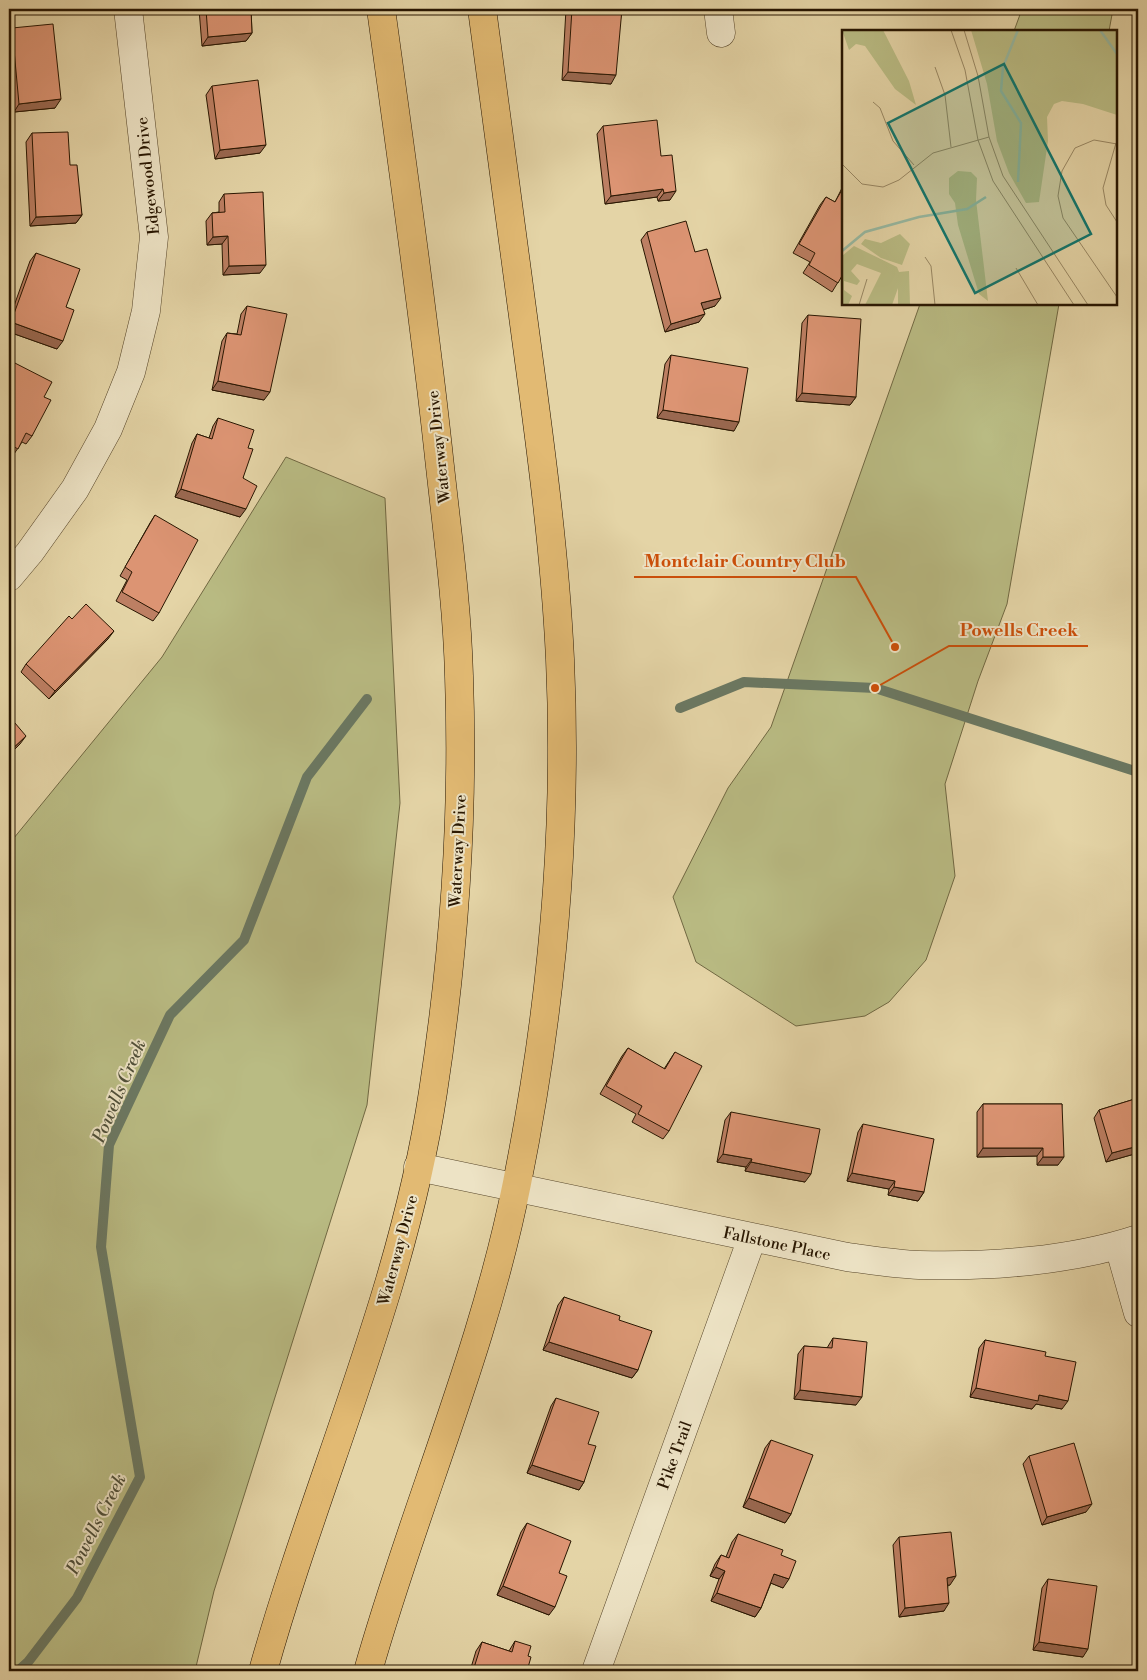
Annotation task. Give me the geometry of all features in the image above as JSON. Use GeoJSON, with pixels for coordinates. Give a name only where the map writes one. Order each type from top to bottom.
{"type":"FeatureCollection","features":[{"type":"Feature","properties":{"kind":"main road","name":"Waterway Drive"},"geometry":{"type":"LineString","coordinates":[[263,1671],[282,1604],[378,1324],[418,1167],[433,1094],[452,935],[460,808],[459,674],[452,567],[424,324],[381,9]]}},
{"type":"Feature","properties":{"kind":"main road"},"geometry":{"type":"LineString","coordinates":[[368,1671],[382,1619],[474,1345],[494,1276],[516,1188],[534,1089],[551,962],[560,809],[560,661],[549,516],[482,9]]}},
{"type":"Feature","properties":{"kind":"street","name":"Edgewood Drive"},"geometry":{"type":"LineString","coordinates":[[9,577],[30,552],[75,489],[108,429],[131,372],[146,311],[154,237],[128,9]]}},
{"type":"Feature","properties":{"kind":"street","name":"Fallstone Place"},"geometry":{"type":"LineString","coordinates":[[418,1167],[847,1257],[918,1265],[990,1264],[1085,1253],[1128,1242]]}},
{"type":"Feature","properties":{"kind":"street","name":"Pike Trail"},"geometry":{"type":"LineString","coordinates":[[596,1671],[752,1238]]}},
{"type":"Feature","properties":{"kind":"street"},"geometry":{"type":"LineString","coordinates":[[1128,1242],[1138,1313]]}},
{"type":"Feature","properties":{"kind":"green space"},"geometry":{"type":"Polygon","coordinates":[[[1022,9],[1113,9],[1109,30],[1014,30],[1022,9]]]}},
{"type":"Feature","properties":{"kind":"green space"},"geometry":{"type":"Polygon","coordinates":[[[920,305],[1059,305],[1007,604],[978,681],[945,784],[955,876],[926,960],[889,1002],[865,1016],[796,1026],[696,962],[673,897],[728,788],[771,727],[920,305]]]}},
{"type":"Feature","properties":{"kind":"green space"},"geometry":{"type":"Polygon","coordinates":[[[286,457],[385,498],[400,803],[367,1105],[214,1591],[195,1671],[9,1671],[9,844],[162,657],[286,457]]]}},
{"type":"Feature","properties":{"kind":"building"},"geometry":{"type":"Polygon","coordinates":[[[206,9],[251,9],[252,33],[208,37],[206,9]]]}},
{"type":"Feature","properties":{"kind":"building"},"geometry":{"type":"Polygon","coordinates":[[[572,9],[622,9],[616,75],[568,72],[572,9]]]}},
{"type":"Feature","properties":{"kind":"building"},"geometry":{"type":"Polygon","coordinates":[[[53,24],[61,99],[19,104],[12,28],[53,24]]]}},
{"type":"Feature","properties":{"kind":"building"},"geometry":{"type":"Polygon","coordinates":[[[258,80],[266,145],[220,150],[212,86],[258,80]]]}},
{"type":"Feature","properties":{"kind":"building"},"geometry":{"type":"Polygon","coordinates":[[[657,120],[661,156],[672,155],[676,191],[664,193],[663,189],[611,196],[603,126],[657,120]]]}},
{"type":"Feature","properties":{"kind":"building"},"geometry":{"type":"Polygon","coordinates":[[[68,132],[70,165],[77,165],[82,215],[36,217],[32,133],[68,132]]]}},
{"type":"Feature","properties":{"kind":"building"},"geometry":{"type":"Polygon","coordinates":[[[842,190],[842,276],[838,283],[809,265],[815,253],[799,244],[826,197],[835,202],[842,190]]]}},
{"type":"Feature","properties":{"kind":"building"},"geometry":{"type":"Polygon","coordinates":[[[263,192],[266,265],[229,266],[228,236],[213,237],[212,213],[225,212],[224,194],[263,192]]]}},
{"type":"Feature","properties":{"kind":"building"},"geometry":{"type":"Polygon","coordinates":[[[686,221],[695,252],[707,249],[721,298],[701,303],[705,314],[671,324],[647,232],[686,221]]]}},
{"type":"Feature","properties":{"kind":"building"},"geometry":{"type":"Polygon","coordinates":[[[36,253],[80,269],[66,307],[74,310],[63,341],[11,322],[36,253]]]}},
{"type":"Feature","properties":{"kind":"building"},"geometry":{"type":"Polygon","coordinates":[[[247,306],[287,314],[270,392],[218,381],[227,333],[241,335],[247,306]]]}},
{"type":"Feature","properties":{"kind":"building"},"geometry":{"type":"Polygon","coordinates":[[[808,315],[861,319],[856,397],[802,393],[808,315]]]}},
{"type":"Feature","properties":{"kind":"building"},"geometry":{"type":"Polygon","coordinates":[[[671,355],[748,368],[739,422],[663,410],[671,355]]]}},
{"type":"Feature","properties":{"kind":"building"},"geometry":{"type":"Polygon","coordinates":[[[9,360],[52,382],[44,397],[51,400],[32,436],[26,433],[18,449],[9,444],[9,360]]]}},
{"type":"Feature","properties":{"kind":"building"},"geometry":{"type":"Polygon","coordinates":[[[218,418],[254,430],[248,448],[253,449],[243,478],[257,486],[246,509],[181,489],[197,434],[212,439],[218,418]]]}},
{"type":"Feature","properties":{"kind":"building"},"geometry":{"type":"Polygon","coordinates":[[[155,515],[198,540],[159,613],[122,592],[132,572],[125,567],[155,515]]]}},
{"type":"Feature","properties":{"kind":"building"},"geometry":{"type":"Polygon","coordinates":[[[86,604],[114,631],[55,691],[26,664],[69,616],[72,619],[86,604]]]}},
{"type":"Feature","properties":{"kind":"building"},"geometry":{"type":"Polygon","coordinates":[[[9,716],[26,736],[9,752],[9,716]]]}},
{"type":"Feature","properties":{"kind":"building"},"geometry":{"type":"Polygon","coordinates":[[[628,1048],[665,1069],[675,1052],[702,1066],[669,1131],[638,1114],[642,1106],[606,1086],[628,1048]]]}},
{"type":"Feature","properties":{"kind":"building"},"geometry":{"type":"Polygon","coordinates":[[[1138,1098],[1138,1146],[1112,1153],[1099,1110],[1138,1098]]]}},
{"type":"Feature","properties":{"kind":"building"},"geometry":{"type":"Polygon","coordinates":[[[983,1104],[1062,1104],[1064,1157],[1043,1157],[1043,1148],[983,1148],[983,1104]]]}},
{"type":"Feature","properties":{"kind":"building"},"geometry":{"type":"Polygon","coordinates":[[[731,1112],[820,1129],[811,1174],[751,1162],[752,1159],[723,1154],[731,1112]]]}},
{"type":"Feature","properties":{"kind":"building"},"geometry":{"type":"Polygon","coordinates":[[[863,1124],[934,1139],[924,1192],[894,1187],[895,1181],[852,1173],[863,1124]]]}},
{"type":"Feature","properties":{"kind":"building"},"geometry":{"type":"Polygon","coordinates":[[[564,1297],[620,1316],[619,1320],[652,1331],[638,1370],[549,1342],[564,1297]]]}},
{"type":"Feature","properties":{"kind":"building"},"geometry":{"type":"Polygon","coordinates":[[[833,1338],[867,1342],[862,1397],[800,1390],[804,1346],[832,1348],[833,1338]]]}},
{"type":"Feature","properties":{"kind":"building"},"geometry":{"type":"Polygon","coordinates":[[[985,1340],[1046,1352],[1045,1356],[1076,1362],[1068,1401],[1039,1395],[1038,1401],[976,1388],[985,1340]]]}},
{"type":"Feature","properties":{"kind":"building"},"geometry":{"type":"Polygon","coordinates":[[[556,1398],[599,1412],[588,1444],[596,1446],[584,1482],[532,1465],[556,1398]]]}},
{"type":"Feature","properties":{"kind":"building"},"geometry":{"type":"Polygon","coordinates":[[[771,1440],[813,1455],[791,1514],[749,1498],[771,1440]]]}},
{"type":"Feature","properties":{"kind":"building"},"geometry":{"type":"Polygon","coordinates":[[[1074,1443],[1092,1504],[1047,1517],[1029,1456],[1074,1443]]]}},
{"type":"Feature","properties":{"kind":"building"},"geometry":{"type":"Polygon","coordinates":[[[527,1523],[571,1541],[559,1573],[567,1576],[555,1607],[503,1586],[527,1523]]]}},
{"type":"Feature","properties":{"kind":"building"},"geometry":{"type":"Polygon","coordinates":[[[951,1532],[956,1576],[947,1578],[949,1603],[905,1608],[899,1537],[951,1532]]]}},
{"type":"Feature","properties":{"kind":"building"},"geometry":{"type":"Polygon","coordinates":[[[738,1534],[783,1550],[781,1555],[796,1561],[789,1579],[774,1574],[761,1608],[717,1593],[725,1571],[716,1567],[721,1555],[729,1558],[738,1534]]]}},
{"type":"Feature","properties":{"kind":"building"},"geometry":{"type":"Polygon","coordinates":[[[1048,1579],[1097,1586],[1088,1649],[1039,1642],[1048,1579]]]}},
{"type":"Feature","properties":{"kind":"building"},"geometry":{"type":"Polygon","coordinates":[[[515,1641],[531,1646],[528,1656],[531,1657],[527,1671],[473,1671],[482,1642],[512,1652],[515,1641]]]}},
{"type":"Feature","properties":{"kind":"building"},"geometry":{"type":"Polygon","coordinates":[[[706,1667],[729,1671],[705,1671],[706,1667]]]}},
{"type":"Feature","properties":{"kind":"waterway","name":"Powells Creek"},"geometry":{"type":"LineString","coordinates":[[680,708],[744,682],[875,688],[1138,772]]}},
{"type":"Feature","properties":{"kind":"waterway","name":"Powells Creek"},"geometry":{"type":"LineString","coordinates":[[18,1671],[28,1662],[77,1598],[140,1477],[101,1247],[109,1145],[170,1015],[244,940],[307,777],[367,699]]}},
{"type":"Feature","properties":{"kind":"place","name":"Montclair Country Club"},"geometry":{"type":"Point","coordinates":[895,647]}},
{"type":"Feature","properties":{"kind":"place","name":"Powells Creek"},"geometry":{"type":"Point","coordinates":[875,688]}}]}
